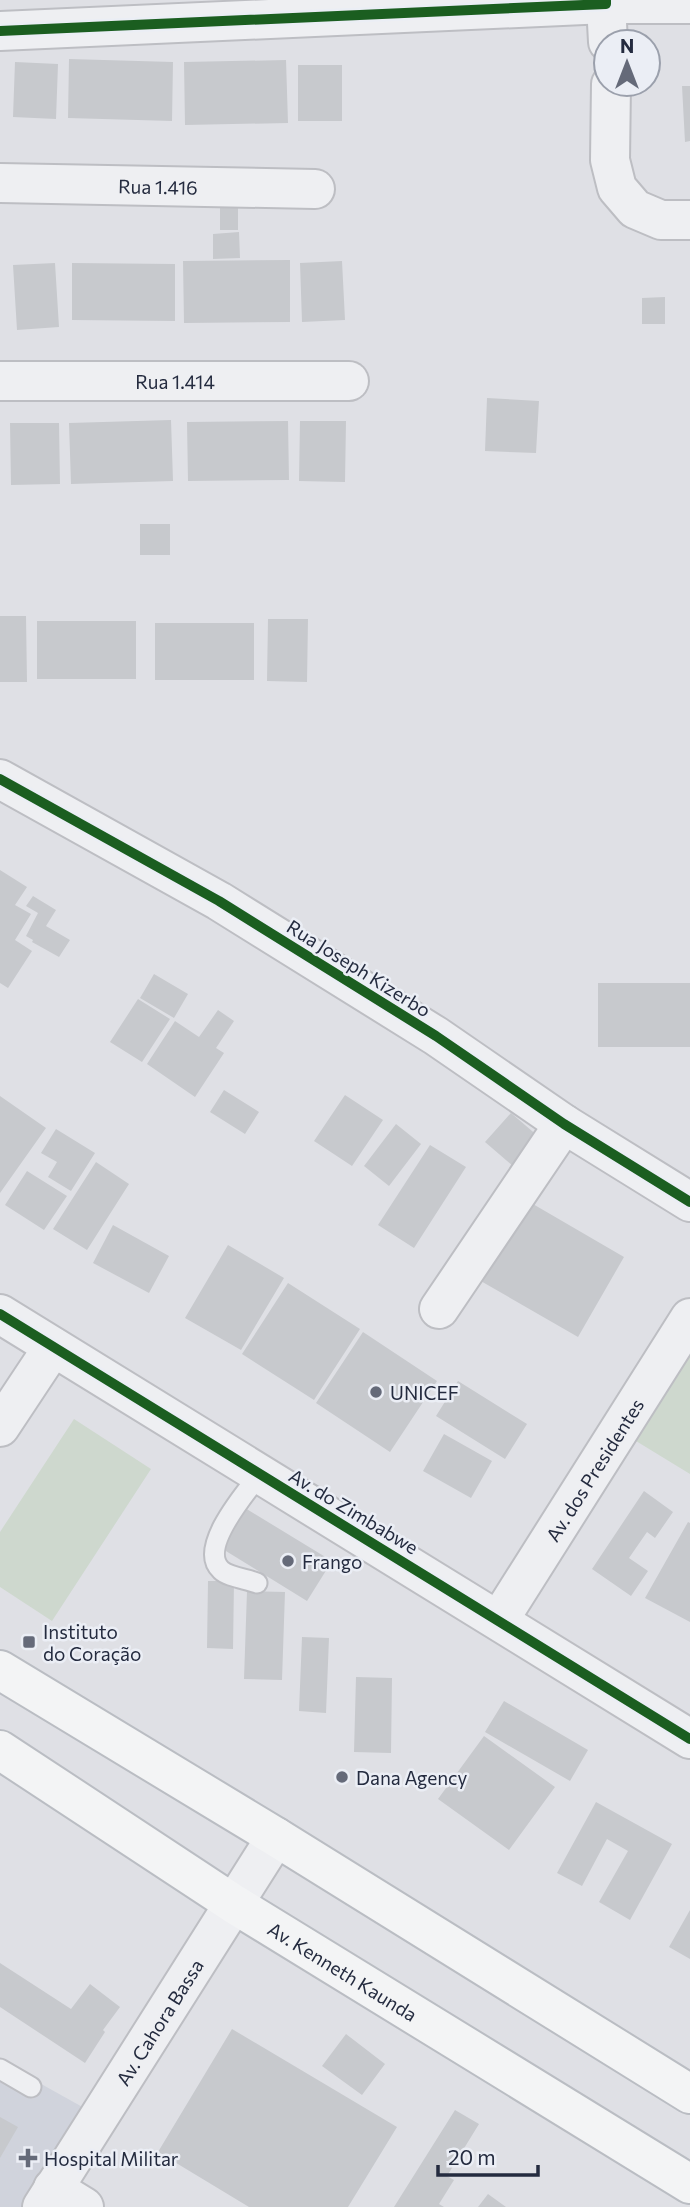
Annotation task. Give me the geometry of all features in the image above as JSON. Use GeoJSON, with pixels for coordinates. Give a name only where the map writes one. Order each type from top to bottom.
{"type":"FeatureCollection","features":[{"type":"Feature","properties":{"kind":"main road"},"geometry":{"type":"LineString","coordinates":[[9,1676],[276,1837],[690,2095]]}},
{"type":"Feature","properties":{"kind":"main road","name":"Av. Kenneth Kaunda"},"geometry":{"type":"LineString","coordinates":[[0,1750],[234,1903],[690,2184]]}},
{"type":"Feature","properties":{"kind":"street"},"geometry":{"type":"LineString","coordinates":[[0,31],[606,2],[690,4]]}},
{"type":"Feature","properties":{"kind":"street"},"geometry":{"type":"LineString","coordinates":[[606,2],[607,28]]}},
{"type":"Feature","properties":{"kind":"street"},"geometry":{"type":"LineString","coordinates":[[611,98],[610,160],[617,188],[635,209],[661,220],[690,220]]}},
{"type":"Feature","properties":{"kind":"street","name":"Rua 1.416"},"geometry":{"type":"LineString","coordinates":[[0,184],[315,189]]}},
{"type":"Feature","properties":{"kind":"street","name":"Rua 1.414"},"geometry":{"type":"LineString","coordinates":[[0,381],[349,381]]}},
{"type":"Feature","properties":{"kind":"street","name":"Rua Joseph Kizerbo"},"geometry":{"type":"LineString","coordinates":[[0,779],[219,901],[436,1036],[564,1125],[690,1202]]}},
{"type":"Feature","properties":{"kind":"street"},"geometry":{"type":"LineString","coordinates":[[439,1309],[564,1125]]}},
{"type":"Feature","properties":{"kind":"street","name":"Av. do Zimbabwe"},"geometry":{"type":"LineString","coordinates":[[0,1314],[690,1739]]}},
{"type":"Feature","properties":{"kind":"street","name":"Av. dos Presidentes"},"geometry":{"type":"LineString","coordinates":[[499,1620],[690,1318]]}},
{"type":"Feature","properties":{"kind":"street"},"geometry":{"type":"LineString","coordinates":[[0,1427],[53,1347]]}},
{"type":"Feature","properties":{"kind":"street","name":"Av. Cahora Bassa"},"geometry":{"type":"LineString","coordinates":[[60,2201],[234,1903],[276,1837]]}},
{"type":"Feature","properties":{"kind":"lane"},"geometry":{"type":"LineString","coordinates":[[257,1583],[221,1570],[215,1560],[216,1544],[229,1514],[260,1474]]}},
{"type":"Feature","properties":{"kind":"lane"},"geometry":{"type":"LineString","coordinates":[[0,2069],[31,2087]]}},
{"type":"Feature","properties":{"kind":"shaded area"},"geometry":{"type":"Polygon","coordinates":[[[690,1354],[690,1474],[636,1441],[690,1354]]]}},
{"type":"Feature","properties":{"kind":"shaded area"},"geometry":{"type":"Polygon","coordinates":[[[74,1419],[151,1469],[52,1621],[0,1587],[0,1532],[74,1419]]]}},
{"type":"Feature","properties":{"kind":"shaded area","name":"Hospital Militar"},"geometry":{"type":"Polygon","coordinates":[[[0,2061],[86,2109],[25,2207],[0,2207],[0,2061]]]}},
{"type":"Feature","properties":{"kind":"building"},"geometry":{"type":"Polygon","coordinates":[[[69,59],[173,62],[172,121],[68,118],[69,59]]]}},
{"type":"Feature","properties":{"kind":"building"},"geometry":{"type":"Polygon","coordinates":[[[286,60],[288,123],[185,125],[184,62],[286,60]]]}},
{"type":"Feature","properties":{"kind":"building"},"geometry":{"type":"Polygon","coordinates":[[[15,62],[58,64],[56,119],[13,117],[15,62]]]}},
{"type":"Feature","properties":{"kind":"building"},"geometry":{"type":"Polygon","coordinates":[[[298,65],[342,65],[342,121],[298,121],[298,65]]]}},
{"type":"Feature","properties":{"kind":"building"},"geometry":{"type":"Polygon","coordinates":[[[682,86],[690,86],[690,141],[685,142],[682,86]]]}},
{"type":"Feature","properties":{"kind":"building"},"geometry":{"type":"Polygon","coordinates":[[[220,200],[238,200],[238,230],[220,230],[220,200]]]}},
{"type":"Feature","properties":{"kind":"building"},"geometry":{"type":"Polygon","coordinates":[[[239,232],[240,258],[213,259],[213,234],[239,232]]]}},
{"type":"Feature","properties":{"kind":"building"},"geometry":{"type":"Polygon","coordinates":[[[290,260],[290,322],[184,323],[183,261],[290,260]]]}},
{"type":"Feature","properties":{"kind":"building"},"geometry":{"type":"Polygon","coordinates":[[[342,261],[345,320],[302,322],[300,263],[342,261]]]}},
{"type":"Feature","properties":{"kind":"building"},"geometry":{"type":"Polygon","coordinates":[[[55,263],[59,327],[17,330],[13,265],[55,263]]]}},
{"type":"Feature","properties":{"kind":"building"},"geometry":{"type":"Polygon","coordinates":[[[72,263],[175,264],[175,321],[72,320],[72,263]]]}},
{"type":"Feature","properties":{"kind":"building"},"geometry":{"type":"Polygon","coordinates":[[[665,297],[665,324],[642,324],[642,298],[665,297]]]}},
{"type":"Feature","properties":{"kind":"building"},"geometry":{"type":"Polygon","coordinates":[[[487,398],[539,401],[536,453],[485,451],[487,398]]]}},
{"type":"Feature","properties":{"kind":"building"},"geometry":{"type":"Polygon","coordinates":[[[171,420],[173,481],[71,484],[69,423],[171,420]]]}},
{"type":"Feature","properties":{"kind":"building"},"geometry":{"type":"Polygon","coordinates":[[[288,421],[289,480],[188,481],[187,422],[288,421]]]}},
{"type":"Feature","properties":{"kind":"building"},"geometry":{"type":"Polygon","coordinates":[[[300,421],[346,421],[345,482],[299,481],[300,421]]]}},
{"type":"Feature","properties":{"kind":"building"},"geometry":{"type":"Polygon","coordinates":[[[10,423],[59,423],[60,484],[11,485],[10,423]]]}},
{"type":"Feature","properties":{"kind":"building"},"geometry":{"type":"Polygon","coordinates":[[[140,524],[170,524],[170,555],[140,555],[140,524]]]}},
{"type":"Feature","properties":{"kind":"building"},"geometry":{"type":"Polygon","coordinates":[[[0,616],[26,616],[27,682],[0,682],[0,616]]]}},
{"type":"Feature","properties":{"kind":"building"},"geometry":{"type":"Polygon","coordinates":[[[268,619],[308,619],[307,682],[267,681],[268,619]]]}},
{"type":"Feature","properties":{"kind":"building"},"geometry":{"type":"Polygon","coordinates":[[[37,621],[136,621],[136,679],[37,679],[37,621]]]}},
{"type":"Feature","properties":{"kind":"building"},"geometry":{"type":"Polygon","coordinates":[[[155,623],[254,623],[254,680],[155,680],[155,623]]]}},
{"type":"Feature","properties":{"kind":"building"},"geometry":{"type":"Polygon","coordinates":[[[0,870],[27,887],[15,905],[31,914],[15,940],[32,951],[8,988],[0,983],[0,870]]]}},
{"type":"Feature","properties":{"kind":"building"},"geometry":{"type":"Polygon","coordinates":[[[33,896],[56,910],[46,926],[70,940],[59,957],[26,936],[38,913],[26,906],[33,896]]]}},
{"type":"Feature","properties":{"kind":"building"},"geometry":{"type":"Polygon","coordinates":[[[154,974],[188,994],[174,1018],[140,998],[154,974]]]}},
{"type":"Feature","properties":{"kind":"building"},"geometry":{"type":"Polygon","coordinates":[[[598,983],[690,983],[690,1047],[598,1047],[598,983]]]}},
{"type":"Feature","properties":{"kind":"building"},"geometry":{"type":"Polygon","coordinates":[[[138,999],[170,1019],[142,1062],[110,1042],[138,999]]]}},
{"type":"Feature","properties":{"kind":"building"},"geometry":{"type":"Polygon","coordinates":[[[218,1010],[234,1021],[216,1048],[224,1053],[195,1097],[147,1064],[175,1021],[199,1037],[218,1010]]]}},
{"type":"Feature","properties":{"kind":"building"},"geometry":{"type":"Polygon","coordinates":[[[224,1090],[259,1112],[245,1134],[210,1112],[224,1090]]]}},
{"type":"Feature","properties":{"kind":"building"},"geometry":{"type":"Polygon","coordinates":[[[345,1095],[383,1120],[352,1166],[314,1141],[345,1095]]]}},
{"type":"Feature","properties":{"kind":"building"},"geometry":{"type":"Polygon","coordinates":[[[0,1096],[46,1128],[0,1193],[0,1096]]]}},
{"type":"Feature","properties":{"kind":"building"},"geometry":{"type":"Polygon","coordinates":[[[511,1113],[539,1137],[513,1166],[485,1142],[511,1113]]]}},
{"type":"Feature","properties":{"kind":"building"},"geometry":{"type":"Polygon","coordinates":[[[396,1124],[421,1144],[389,1186],[364,1166],[396,1124]]]}},
{"type":"Feature","properties":{"kind":"building"},"geometry":{"type":"Polygon","coordinates":[[[56,1129],[95,1153],[71,1191],[48,1177],[57,1162],[41,1153],[56,1129]]]}},
{"type":"Feature","properties":{"kind":"building"},"geometry":{"type":"Polygon","coordinates":[[[430,1145],[466,1167],[414,1248],[378,1225],[430,1145]]]}},
{"type":"Feature","properties":{"kind":"building"},"geometry":{"type":"Polygon","coordinates":[[[96,1162],[129,1184],[87,1250],[53,1229],[96,1162]]]}},
{"type":"Feature","properties":{"kind":"building"},"geometry":{"type":"Polygon","coordinates":[[[27,1171],[67,1196],[44,1230],[5,1205],[27,1171]]]}},
{"type":"Feature","properties":{"kind":"building"},"geometry":{"type":"Polygon","coordinates":[[[526,1200],[624,1257],[578,1337],[479,1280],[526,1200]]]}},
{"type":"Feature","properties":{"kind":"building"},"geometry":{"type":"Polygon","coordinates":[[[113,1225],[169,1256],[149,1293],[93,1263],[113,1225]]]}},
{"type":"Feature","properties":{"kind":"building"},"geometry":{"type":"Polygon","coordinates":[[[228,1245],[284,1278],[241,1350],[185,1318],[228,1245]]]}},
{"type":"Feature","properties":{"kind":"building"},"geometry":{"type":"Polygon","coordinates":[[[288,1283],[360,1329],[314,1400],[242,1354],[288,1283]]]}},
{"type":"Feature","properties":{"kind":"building","name":"UNICEF"},"geometry":{"type":"Polygon","coordinates":[[[363,1332],[437,1381],[390,1452],[316,1403],[363,1332]]]}},
{"type":"Feature","properties":{"kind":"building"},"geometry":{"type":"Polygon","coordinates":[[[458,1381],[527,1424],[505,1459],[436,1416],[458,1381]]]}},
{"type":"Feature","properties":{"kind":"building"},"geometry":{"type":"Polygon","coordinates":[[[444,1434],[492,1461],[471,1498],[423,1471],[444,1434]]]}},
{"type":"Feature","properties":{"kind":"building"},"geometry":{"type":"Polygon","coordinates":[[[644,1491],[673,1512],[655,1538],[647,1532],[629,1558],[648,1571],[631,1596],[592,1569],[644,1491]]]}},
{"type":"Feature","properties":{"kind":"building"},"geometry":{"type":"Polygon","coordinates":[[[245,1508],[332,1561],[307,1601],[221,1548],[245,1508]]]}},
{"type":"Feature","properties":{"kind":"building"},"geometry":{"type":"Polygon","coordinates":[[[688,1522],[690,1523],[690,1622],[645,1598],[688,1522]]]}},
{"type":"Feature","properties":{"kind":"building"},"geometry":{"type":"Polygon","coordinates":[[[208,1581],[234,1581],[233,1649],[207,1648],[208,1581]]]}},
{"type":"Feature","properties":{"kind":"building"},"geometry":{"type":"Polygon","coordinates":[[[247,1591],[285,1592],[282,1680],[244,1679],[247,1591]]]}},
{"type":"Feature","properties":{"kind":"building"},"geometry":{"type":"Polygon","coordinates":[[[302,1637],[329,1638],[326,1713],[299,1711],[302,1637]]]}},
{"type":"Feature","properties":{"kind":"building"},"geometry":{"type":"Polygon","coordinates":[[[356,1677],[392,1678],[391,1753],[354,1752],[356,1677]]]}},
{"type":"Feature","properties":{"kind":"building"},"geometry":{"type":"Polygon","coordinates":[[[504,1701],[588,1750],[570,1781],[485,1732],[504,1701]]]}},
{"type":"Feature","properties":{"kind":"building"},"geometry":{"type":"Polygon","coordinates":[[[484,1736],[555,1787],[509,1850],[438,1799],[484,1736]]]}},
{"type":"Feature","properties":{"kind":"building"},"geometry":{"type":"Polygon","coordinates":[[[596,1802],[672,1844],[630,1920],[599,1902],[628,1851],[607,1839],[582,1886],[557,1873],[596,1802]]]}},
{"type":"Feature","properties":{"kind":"building"},"geometry":{"type":"Polygon","coordinates":[[[690,1910],[690,1959],[669,1947],[690,1910]]]}},
{"type":"Feature","properties":{"kind":"building"},"geometry":{"type":"Polygon","coordinates":[[[0,1963],[71,2009],[90,1984],[120,2007],[103,2030],[105,2032],[85,2063],[0,2007],[0,1963]]]}},
{"type":"Feature","properties":{"kind":"building"},"geometry":{"type":"Polygon","coordinates":[[[232,2029],[397,2127],[348,2207],[249,2207],[158,2152],[232,2029]]]}},
{"type":"Feature","properties":{"kind":"building"},"geometry":{"type":"Polygon","coordinates":[[[346,2034],[385,2064],[362,2095],[322,2066],[346,2034]]]}},
{"type":"Feature","properties":{"kind":"building"},"geometry":{"type":"Polygon","coordinates":[[[455,2110],[479,2124],[447,2176],[454,2180],[439,2204],[444,2207],[394,2207],[455,2110]]]}},
{"type":"Feature","properties":{"kind":"building"},"geometry":{"type":"Polygon","coordinates":[[[0,2117],[18,2127],[0,2158],[0,2117]]]}},
{"type":"Feature","properties":{"kind":"building"},"geometry":{"type":"Polygon","coordinates":[[[488,2194],[506,2207],[478,2207],[488,2194]]]}},
{"type":"Feature","properties":{"kind":"cycle path"},"geometry":{"type":"LineString","coordinates":[[0,31],[606,4],[606,0]]}},
{"type":"Feature","properties":{"kind":"cycle path"},"geometry":{"type":"LineString","coordinates":[[0,779],[219,901],[436,1036],[564,1124],[690,1202]]}},
{"type":"Feature","properties":{"kind":"cycle path"},"geometry":{"type":"LineString","coordinates":[[0,1314],[690,1739]]}},
{"type":"Feature","properties":{"kind":"place","name":"UNICEF"},"geometry":{"type":"Point","coordinates":[376,1392]}},
{"type":"Feature","properties":{"kind":"place","name":"Frango"},"geometry":{"type":"Point","coordinates":[288,1561]}},
{"type":"Feature","properties":{"kind":"place","name":"Instituto do Coração"},"geometry":{"type":"Point","coordinates":[29,1642]}},
{"type":"Feature","properties":{"kind":"place","name":"Dana Agency"},"geometry":{"type":"Point","coordinates":[342,1777]}},
{"type":"Feature","properties":{"kind":"place","name":"Hospital Militar"},"geometry":{"type":"Point","coordinates":[28,2158]}}]}
